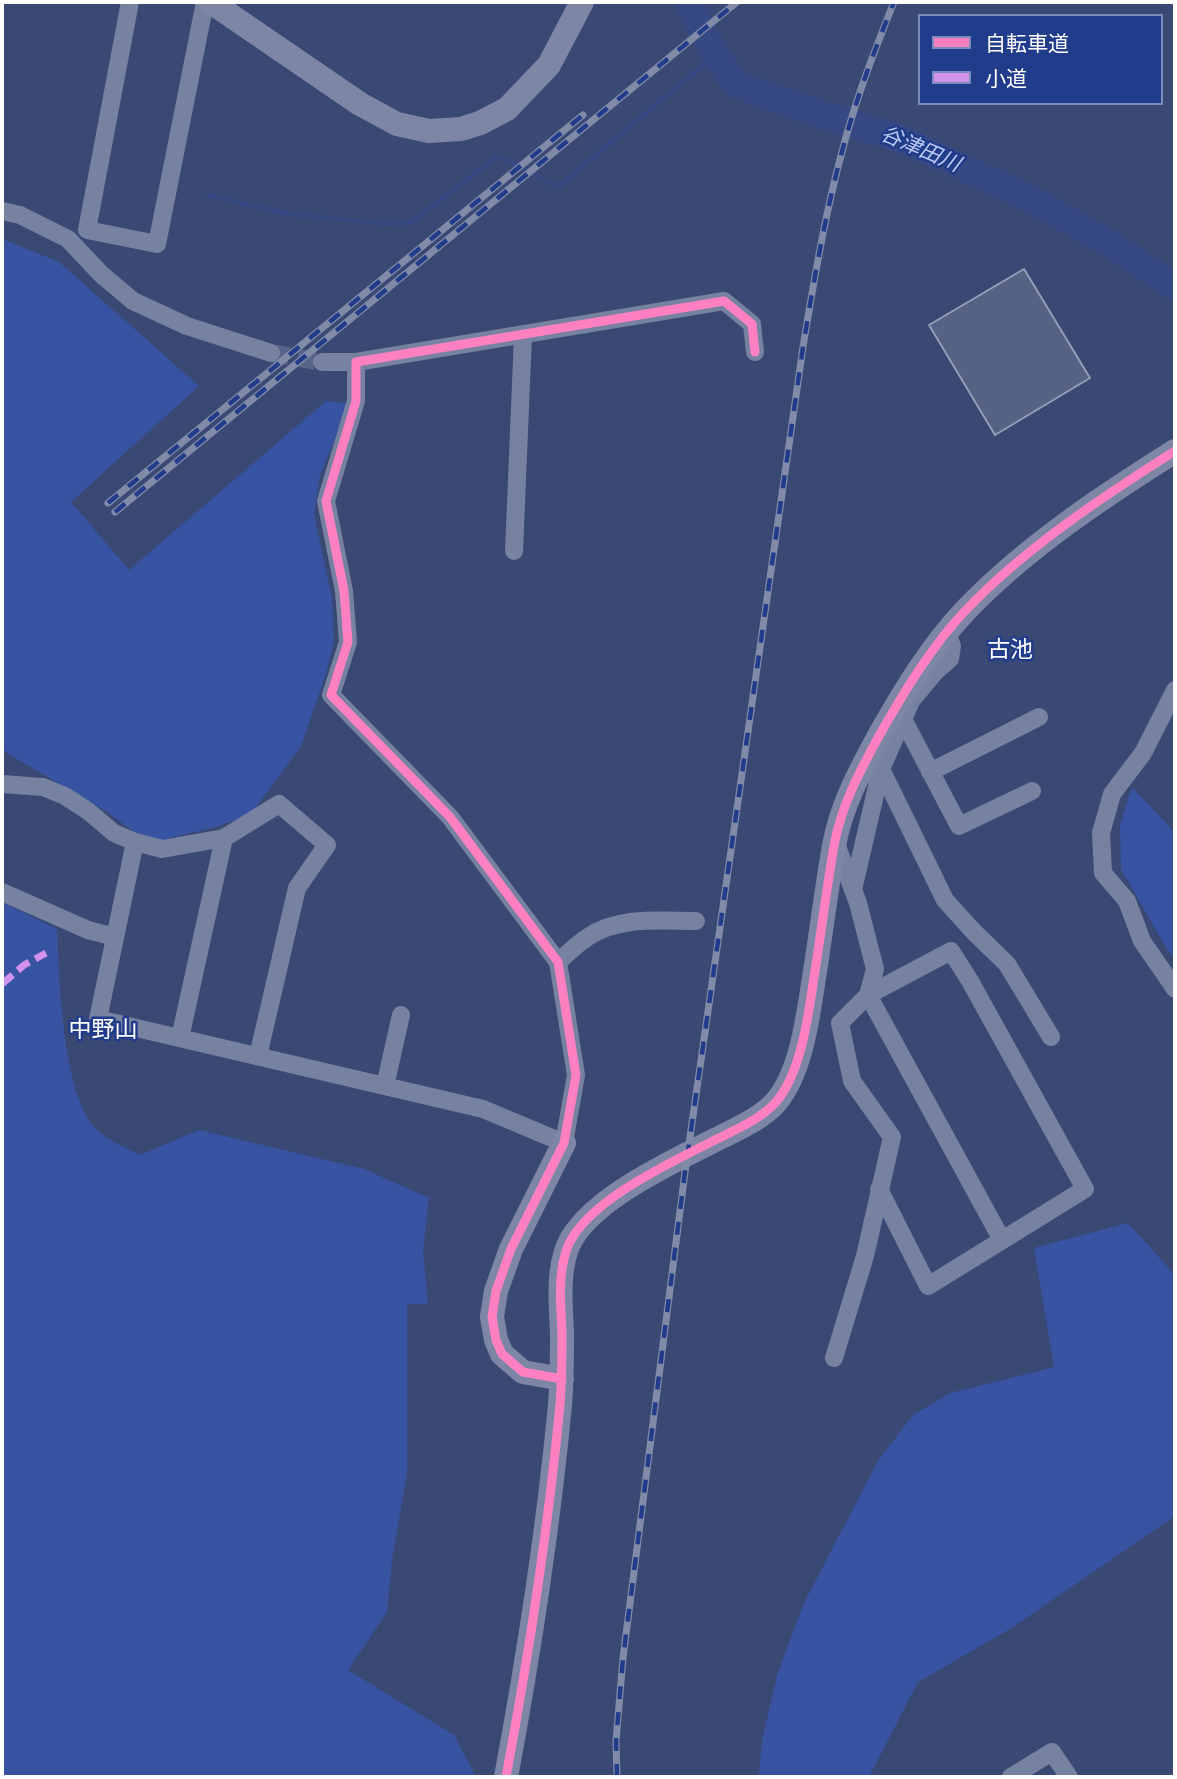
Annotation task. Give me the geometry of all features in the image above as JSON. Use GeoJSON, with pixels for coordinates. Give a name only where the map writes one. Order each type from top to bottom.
{"type":"FeatureCollection","features":[{"type":"Feature","properties":{"kind":"street"},"geometry":{"type":"LineString","coordinates":[[130,2],[87,230],[158,244],[205,2]]}},
{"type":"Feature","properties":{"kind":"street"},"geometry":{"type":"LineString","coordinates":[[211,2],[360,104],[397,124],[429,131],[461,129],[507,109],[549,65],[582,2]]}},
{"type":"Feature","properties":{"kind":"street"},"geometry":{"type":"LineString","coordinates":[[2,211],[20,215],[68,239],[101,274],[133,301],[187,326],[271,353]]}},
{"type":"Feature","properties":{"kind":"street"},"geometry":{"type":"LineString","coordinates":[[322,362],[356,362],[724,301],[752,324],[755,352]]}},
{"type":"Feature","properties":{"kind":"street"},"geometry":{"type":"LineString","coordinates":[[514,551],[523,335]]}},
{"type":"Feature","properties":{"kind":"street"},"geometry":{"type":"LineString","coordinates":[[356,362],[356,401],[326,501],[344,591],[348,642],[331,695],[450,817],[558,962],[576,1075],[564,1143],[511,1249],[496,1291],[492,1317],[496,1340],[502,1354],[523,1372],[562,1379]]}},
{"type":"Feature","properties":{"kind":"street"},"geometry":{"type":"LineString","coordinates":[[506,1777],[537,1591],[556,1444],[562,1379],[560,1295],[568,1247],[586,1220],[611,1198],[681,1157],[740,1128],[775,1104],[789,1082],[796,1062],[813,984],[835,840],[846,801],[860,769],[913,678],[963,613],[1003,574],[1100,500],[1175,451]]}},
{"type":"Feature","properties":{"kind":"street"},"geometry":{"type":"LineString","coordinates":[[853,890],[881,769],[911,701],[950,659],[952,646],[947,633]]}},
{"type":"Feature","properties":{"kind":"street"},"geometry":{"type":"LineString","coordinates":[[1175,690],[1143,753],[1112,794],[1101,833],[1103,873],[1127,901],[1142,941],[1175,989]]}},
{"type":"Feature","properties":{"kind":"street"},"geometry":{"type":"LineString","coordinates":[[930,772],[1039,717]]}},
{"type":"Feature","properties":{"kind":"street"},"geometry":{"type":"LineString","coordinates":[[904,721],[959,826],[1032,791]]}},
{"type":"Feature","properties":{"kind":"street"},"geometry":{"type":"LineString","coordinates":[[881,769],[945,900],[1007,964],[1051,1037]]}},
{"type":"Feature","properties":{"kind":"street"},"geometry":{"type":"LineString","coordinates":[[2,784],[43,787],[65,796],[114,833],[162,849],[224,838],[279,804],[327,845],[297,888],[258,1056]]}},
{"type":"Feature","properties":{"kind":"street"},"geometry":{"type":"LineString","coordinates":[[180,1038],[224,838]]}},
{"type":"Feature","properties":{"kind":"street"},"geometry":{"type":"LineString","coordinates":[[835,840],[853,890],[875,969],[868,995],[1002,1240]]}},
{"type":"Feature","properties":{"kind":"street"},"geometry":{"type":"LineString","coordinates":[[135,842],[98,1019],[483,1109],[564,1143]]}},
{"type":"Feature","properties":{"kind":"street"},"geometry":{"type":"LineString","coordinates":[[2,892],[88,930],[115,937]]}},
{"type":"Feature","properties":{"kind":"street"},"geometry":{"type":"LineString","coordinates":[[558,962],[590,936],[613,925],[696,921]]}},
{"type":"Feature","properties":{"kind":"street"},"geometry":{"type":"LineString","coordinates":[[834,1358],[865,1256],[879,1189],[892,1137],[852,1081],[840,1023],[868,995],[951,951],[1085,1189],[928,1286],[879,1189]]}},
{"type":"Feature","properties":{"kind":"street"},"geometry":{"type":"LineString","coordinates":[[385,1086],[401,1015]]}},
{"type":"Feature","properties":{"kind":"street"},"geometry":{"type":"LineString","coordinates":[[1011,1777],[1052,1752],[1069,1777]]}},
{"type":"Feature","properties":{"kind":"shaded area"},"geometry":{"type":"Polygon","coordinates":[[[2,239],[59,262],[199,386],[71,502],[129,570],[326,401],[350,403],[320,475],[314,514],[332,599],[334,641],[326,674],[301,746],[251,814],[216,827],[149,843],[107,812],[2,750],[2,239]]]}},
{"type":"Feature","properties":{"kind":"shaded area"},"geometry":{"type":"Polygon","coordinates":[[[1132,787],[1175,833],[1175,958],[1168,951],[1121,869],[1120,825],[1132,787]]]}},
{"type":"Feature","properties":{"kind":"shaded area"},"geometry":{"type":"Polygon","coordinates":[[[2,902],[57,929],[61,1005],[70,1065],[86,1115],[102,1135],[140,1155],[199,1130],[364,1169],[429,1198],[423,1252],[428,1304],[407,1304],[407,1473],[392,1560],[387,1612],[348,1670],[454,1735],[476,1777],[2,1777],[2,902]]]}},
{"type":"Feature","properties":{"kind":"shaded area"},"geometry":{"type":"Polygon","coordinates":[[[1128,1223],[1175,1275],[1175,1516],[1010,1629],[918,1682],[869,1777],[759,1777],[762,1740],[778,1672],[804,1603],[878,1461],[913,1415],[950,1393],[1054,1367],[1034,1248],[1128,1223]]]}},
{"type":"Feature","properties":{"kind":"building"},"geometry":{"type":"Polygon","coordinates":[[[1024,269],[1090,378],[995,435],[929,325],[1024,269]]]}},
{"type":"Feature","properties":{"kind":"waterway","name":"谷津田川"},"geometry":{"type":"LineString","coordinates":[[688,2],[715,55],[736,84],[822,115],[896,137],[1027,197],[1116,247],[1175,287]]}},
{"type":"Feature","properties":{"kind":"waterway"},"geometry":{"type":"LineString","coordinates":[[208,195],[289,214],[389,224],[412,222],[497,156],[558,187],[715,55]]}},
{"type":"Feature","properties":{"kind":"tunnel"},"geometry":{"type":"LineString","coordinates":[[271,353],[322,362]]}},
{"type":"Feature","properties":{"kind":"railway"},"geometry":{"type":"LineString","coordinates":[[115,512],[737,2]]}},
{"type":"Feature","properties":{"kind":"railway"},"geometry":{"type":"LineString","coordinates":[[617,1777],[616,1741],[623,1658],[685,1172],[803,347],[841,154],[864,81],[894,2]]}},
{"type":"Feature","properties":{"kind":"railway"},"geometry":{"type":"LineString","coordinates":[[108,503],[583,115]]}},
{"type":"Feature","properties":{"kind":"marked path"},"geometry":{"type":"LineString","coordinates":[[2,984],[24,965],[46,953]]}},
{"type":"Feature","properties":{"kind":"cycle path"},"geometry":{"type":"LineString","coordinates":[[562,1379],[523,1372],[502,1354],[496,1340],[492,1317],[496,1291],[511,1249],[564,1143],[576,1075],[558,962],[450,817],[331,695],[348,642],[344,591],[326,501],[356,401],[356,362],[724,301],[752,324],[755,352]]}},
{"type":"Feature","properties":{"kind":"cycle path"},"geometry":{"type":"LineString","coordinates":[[506,1777],[550,1499],[561,1387],[561,1278],[568,1246],[578,1229],[612,1198],[655,1171],[747,1124],[776,1102],[793,1072],[804,1036],[841,817],[858,776],[898,703],[941,640],[988,588],[1065,525],[1175,451]]}},
{"type":"Feature","properties":{"kind":"district","name":"古池"},"geometry":{"type":"Point","coordinates":[1010,651]}},
{"type":"Feature","properties":{"kind":"district","name":"中野山"},"geometry":{"type":"Point","coordinates":[103,1031]}}]}
